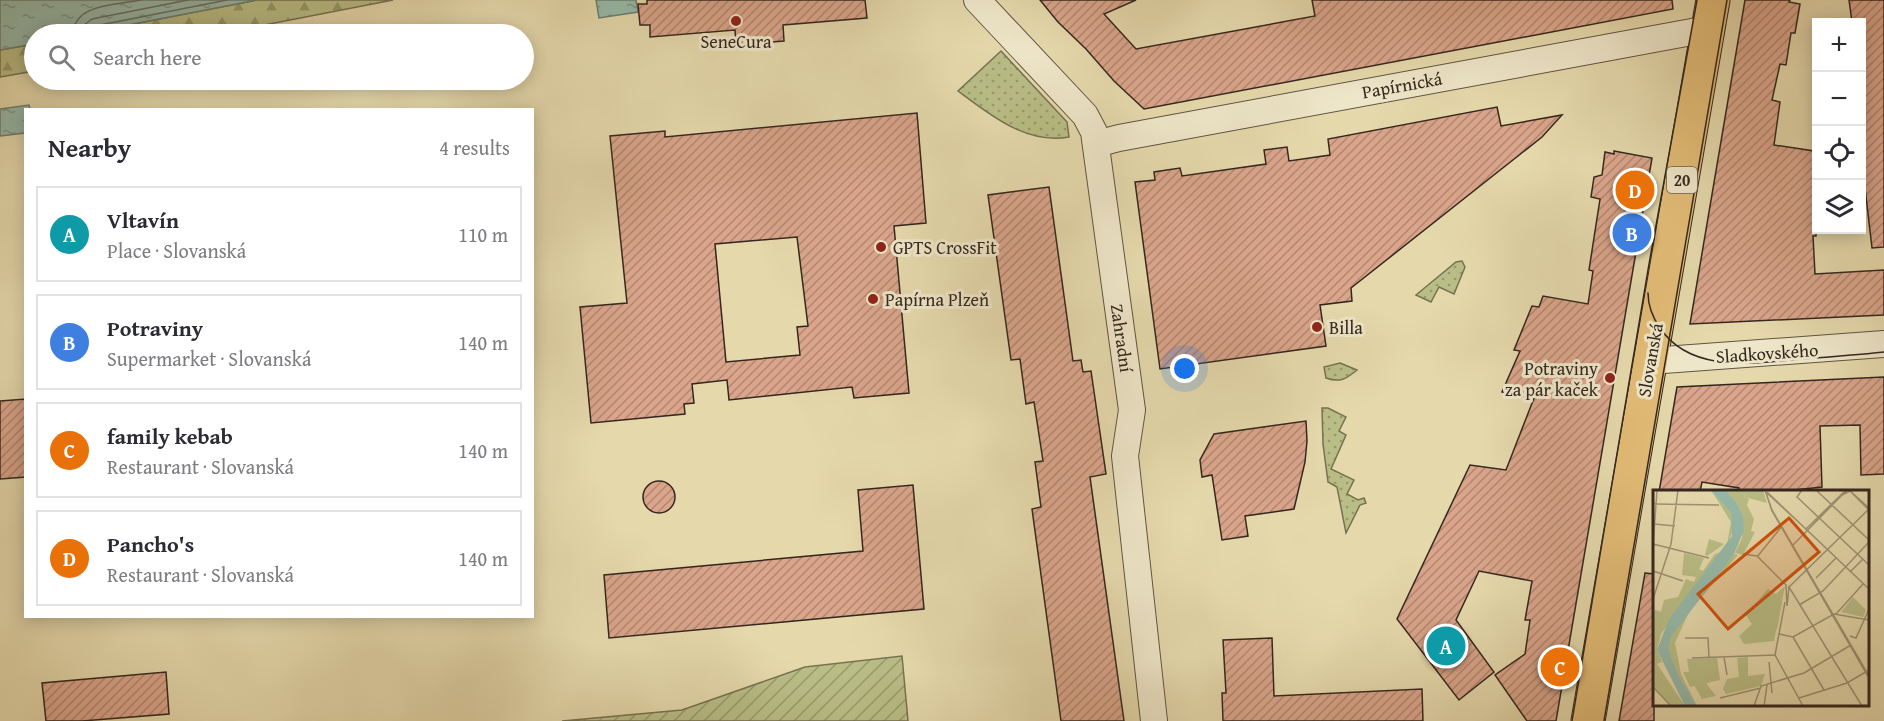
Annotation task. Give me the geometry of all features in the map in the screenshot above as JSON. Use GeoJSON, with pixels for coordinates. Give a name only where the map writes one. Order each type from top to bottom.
{"type":"FeatureCollection","features":[{"type":"Feature","properties":{"kind":"main road","name":"Slovanská"},"geometry":{"type":"LineString","coordinates":[[1588,721],[1711,14]]}},
{"type":"Feature","properties":{"kind":"street","name":"Zahradní"},"geometry":{"type":"LineString","coordinates":[[977,0],[1085,115],[1091,124],[1096,144],[1132,410],[1125,456],[1154,721]]}},
{"type":"Feature","properties":{"kind":"street","name":"Papírnická"},"geometry":{"type":"LineString","coordinates":[[1096,144],[1427,81],[1711,14]]}},
{"type":"Feature","properties":{"kind":"street","name":"Sladkovského"},"geometry":{"type":"LineString","coordinates":[[1650,361],[1884,344]]}},
{"type":"Feature","properties":{"kind":"green space"},"geometry":{"type":"Polygon","coordinates":[[[257,0],[393,0],[269,24],[133,24],[257,0]]]}},
{"type":"Feature","properties":{"kind":"green space"},"geometry":{"type":"Polygon","coordinates":[[[24,46],[24,73],[0,77],[0,50],[24,46]]]}},
{"type":"Feature","properties":{"kind":"green space"},"geometry":{"type":"Polygon","coordinates":[[[1001,51],[1067,122],[1069,137],[1038,137],[1024,132],[996,118],[958,91],[1001,51]]]}},
{"type":"Feature","properties":{"kind":"green space"},"geometry":{"type":"Polygon","coordinates":[[[1462,261],[1465,267],[1454,294],[1439,287],[1431,302],[1416,295],[1456,262],[1462,261]]]}},
{"type":"Feature","properties":{"kind":"green space"},"geometry":{"type":"Polygon","coordinates":[[[1340,363],[1357,370],[1343,379],[1326,378],[1324,367],[1340,363]]]}},
{"type":"Feature","properties":{"kind":"green space"},"geometry":{"type":"Polygon","coordinates":[[[1322,408],[1328,408],[1346,417],[1339,431],[1346,435],[1331,469],[1354,480],[1347,494],[1358,500],[1364,498],[1366,503],[1360,505],[1346,533],[1337,487],[1328,482],[1323,444],[1322,408]]]}},
{"type":"Feature","properties":{"kind":"green space"},"geometry":{"type":"Polygon","coordinates":[[[902,656],[908,721],[562,721],[682,710],[805,667],[902,656]]]}},
{"type":"Feature","properties":{"kind":"water"},"geometry":{"type":"Polygon","coordinates":[[[0,0],[257,0],[133,24],[24,24],[24,46],[0,50],[0,0]]]}},
{"type":"Feature","properties":{"kind":"water"},"geometry":{"type":"Polygon","coordinates":[[[596,0],[636,0],[638,12],[599,18],[596,0]]]}},
{"type":"Feature","properties":{"kind":"water"},"geometry":{"type":"Polygon","coordinates":[[[29,105],[30,108],[24,108],[24,133],[0,136],[0,109],[29,105]]]}},
{"type":"Feature","properties":{"kind":"building","name":"SeneCura"},"geometry":{"type":"Polygon","coordinates":[[[647,0],[865,0],[867,18],[783,25],[784,41],[736,45],[735,30],[650,37],[650,25],[640,25],[638,4],[647,4],[647,0]]]}},
{"type":"Feature","properties":{"kind":"building"},"geometry":{"type":"Polygon","coordinates":[[[1040,0],[1136,0],[1104,14],[1136,49],[1315,16],[1312,0],[1672,0],[1673,9],[1144,109],[1114,81],[1040,0]]]}},
{"type":"Feature","properties":{"kind":"building"},"geometry":{"type":"Polygon","coordinates":[[[1745,0],[1790,0],[1789,2],[1800,4],[1795,33],[1791,33],[1786,65],[1780,64],[1772,100],[1780,102],[1774,145],[1812,151],[1812,234],[1816,234],[1813,236],[1815,274],[1884,270],[1884,315],[1690,324],[1745,0]]]}},
{"type":"Feature","properties":{"kind":"building"},"geometry":{"type":"Polygon","coordinates":[[[1849,0],[1884,0],[1884,247],[1872,248],[1866,196],[1866,18],[1851,18],[1849,0]]]}},
{"type":"Feature","properties":{"kind":"building"},"geometry":{"type":"Polygon","coordinates":[[[1497,107],[1501,126],[1562,115],[1542,137],[1351,288],[1352,301],[1320,305],[1326,346],[1160,369],[1135,182],[1155,180],[1154,172],[1180,168],[1182,176],[1266,164],[1264,150],[1287,147],[1289,161],[1330,155],[1328,139],[1497,107]]]}},
{"type":"Feature","properties":{"kind":"building"},"geometry":{"type":"Polygon","coordinates":[[[917,113],[926,223],[894,226],[909,393],[854,398],[852,387],[729,400],[727,380],[692,384],[694,403],[684,404],[685,414],[591,423],[580,307],[627,303],[610,136],[665,131],[665,137],[917,113]],[[797,237],[715,244],[726,362],[800,355],[797,327],[808,326],[797,237]]]}},
{"type":"Feature","properties":{"kind":"building"},"geometry":{"type":"Polygon","coordinates":[[[1614,151],[1652,158],[1556,721],[1527,721],[1495,675],[1525,654],[1530,620],[1525,620],[1532,581],[1479,571],[1456,620],[1494,672],[1459,700],[1397,619],[1470,465],[1506,470],[1534,398],[1502,392],[1520,351],[1514,350],[1532,306],[1539,307],[1543,296],[1588,304],[1593,271],[1589,270],[1600,199],[1591,197],[1594,177],[1602,175],[1605,152],[1614,154],[1614,151]]]}},
{"type":"Feature","properties":{"kind":"building"},"geometry":{"type":"Polygon","coordinates":[[[1049,187],[1073,361],[1081,360],[1083,372],[1091,371],[1106,474],[1090,477],[1124,721],[1061,721],[1032,509],[1041,507],[1035,462],[1043,461],[1034,402],[1026,404],[1020,359],[1011,360],[988,195],[1049,187]]]}},
{"type":"Feature","properties":{"kind":"building"},"geometry":{"type":"Polygon","coordinates":[[[1884,377],[1884,474],[1861,475],[1860,425],[1820,426],[1822,487],[1794,490],[1739,490],[1739,488],[1702,482],[1700,490],[1659,490],[1677,387],[1884,377]]]}},
{"type":"Feature","properties":{"kind":"building"},"geometry":{"type":"Polygon","coordinates":[[[24,399],[24,477],[0,479],[0,401],[24,399]]]}},
{"type":"Feature","properties":{"kind":"building"},"geometry":{"type":"Polygon","coordinates":[[[1306,421],[1305,462],[1294,509],[1245,516],[1248,536],[1222,540],[1212,475],[1202,477],[1200,460],[1214,434],[1306,421]]]}},
{"type":"Feature","properties":{"kind":"building"},"geometry":{"type":"Polygon","coordinates":[[[659,481],[671,485],[675,497],[671,509],[659,513],[647,509],[643,497],[647,485],[659,481]]]}},
{"type":"Feature","properties":{"kind":"building"},"geometry":{"type":"Polygon","coordinates":[[[913,485],[924,609],[609,638],[604,575],[863,551],[858,490],[913,485]]]}},
{"type":"Feature","properties":{"kind":"building"},"geometry":{"type":"Polygon","coordinates":[[[1645,573],[1653,574],[1654,721],[1619,721],[1645,573]]]}},
{"type":"Feature","properties":{"kind":"building"},"geometry":{"type":"Polygon","coordinates":[[[1272,638],[1274,696],[1422,689],[1423,721],[1223,721],[1222,693],[1226,693],[1223,640],[1272,638]]]}},
{"type":"Feature","properties":{"kind":"building"},"geometry":{"type":"Polygon","coordinates":[[[166,672],[169,714],[82,721],[46,721],[42,683],[166,672]]]}},
{"type":"Feature","properties":{"kind":"tram line"},"geometry":{"type":"LineString","coordinates":[[1572,721],[1649,264],[1697,0]]}},
{"type":"Feature","properties":{"kind":"tram line"},"geometry":{"type":"LineString","coordinates":[[1604,721],[1727,0]]}},
{"type":"Feature","properties":{"kind":"tram line"},"geometry":{"type":"LineString","coordinates":[[1648,293],[1655,320],[1673,343],[1688,353],[1706,359],[1744,363],[1884,352]]}},
{"type":"Feature","properties":{"kind":"place","name":"SeneCura"},"geometry":{"type":"Point","coordinates":[736,21]}},
{"type":"Feature","properties":{"kind":"place","name":"Pancho's"},"geometry":{"type":"Point","coordinates":[1635,190]}},
{"type":"Feature","properties":{"kind":"place","name":"Potraviny"},"geometry":{"type":"Point","coordinates":[1632,233]}},
{"type":"Feature","properties":{"kind":"place","name":"GPTS CrossFit"},"geometry":{"type":"Point","coordinates":[881,247]}},
{"type":"Feature","properties":{"kind":"place","name":"Papírna Plzeň"},"geometry":{"type":"Point","coordinates":[873,299]}},
{"type":"Feature","properties":{"kind":"place","name":"Billa"},"geometry":{"type":"Point","coordinates":[1317,327]}},
{"type":"Feature","properties":{"kind":"place","name":"Potraviny za pár kaček"},"geometry":{"type":"Point","coordinates":[1610,378]}},
{"type":"Feature","properties":{"kind":"place","name":"Vltavín"},"geometry":{"type":"Point","coordinates":[1446,646]}},
{"type":"Feature","properties":{"kind":"place","name":"family kebab"},"geometry":{"type":"Point","coordinates":[1560,667]}}]}
